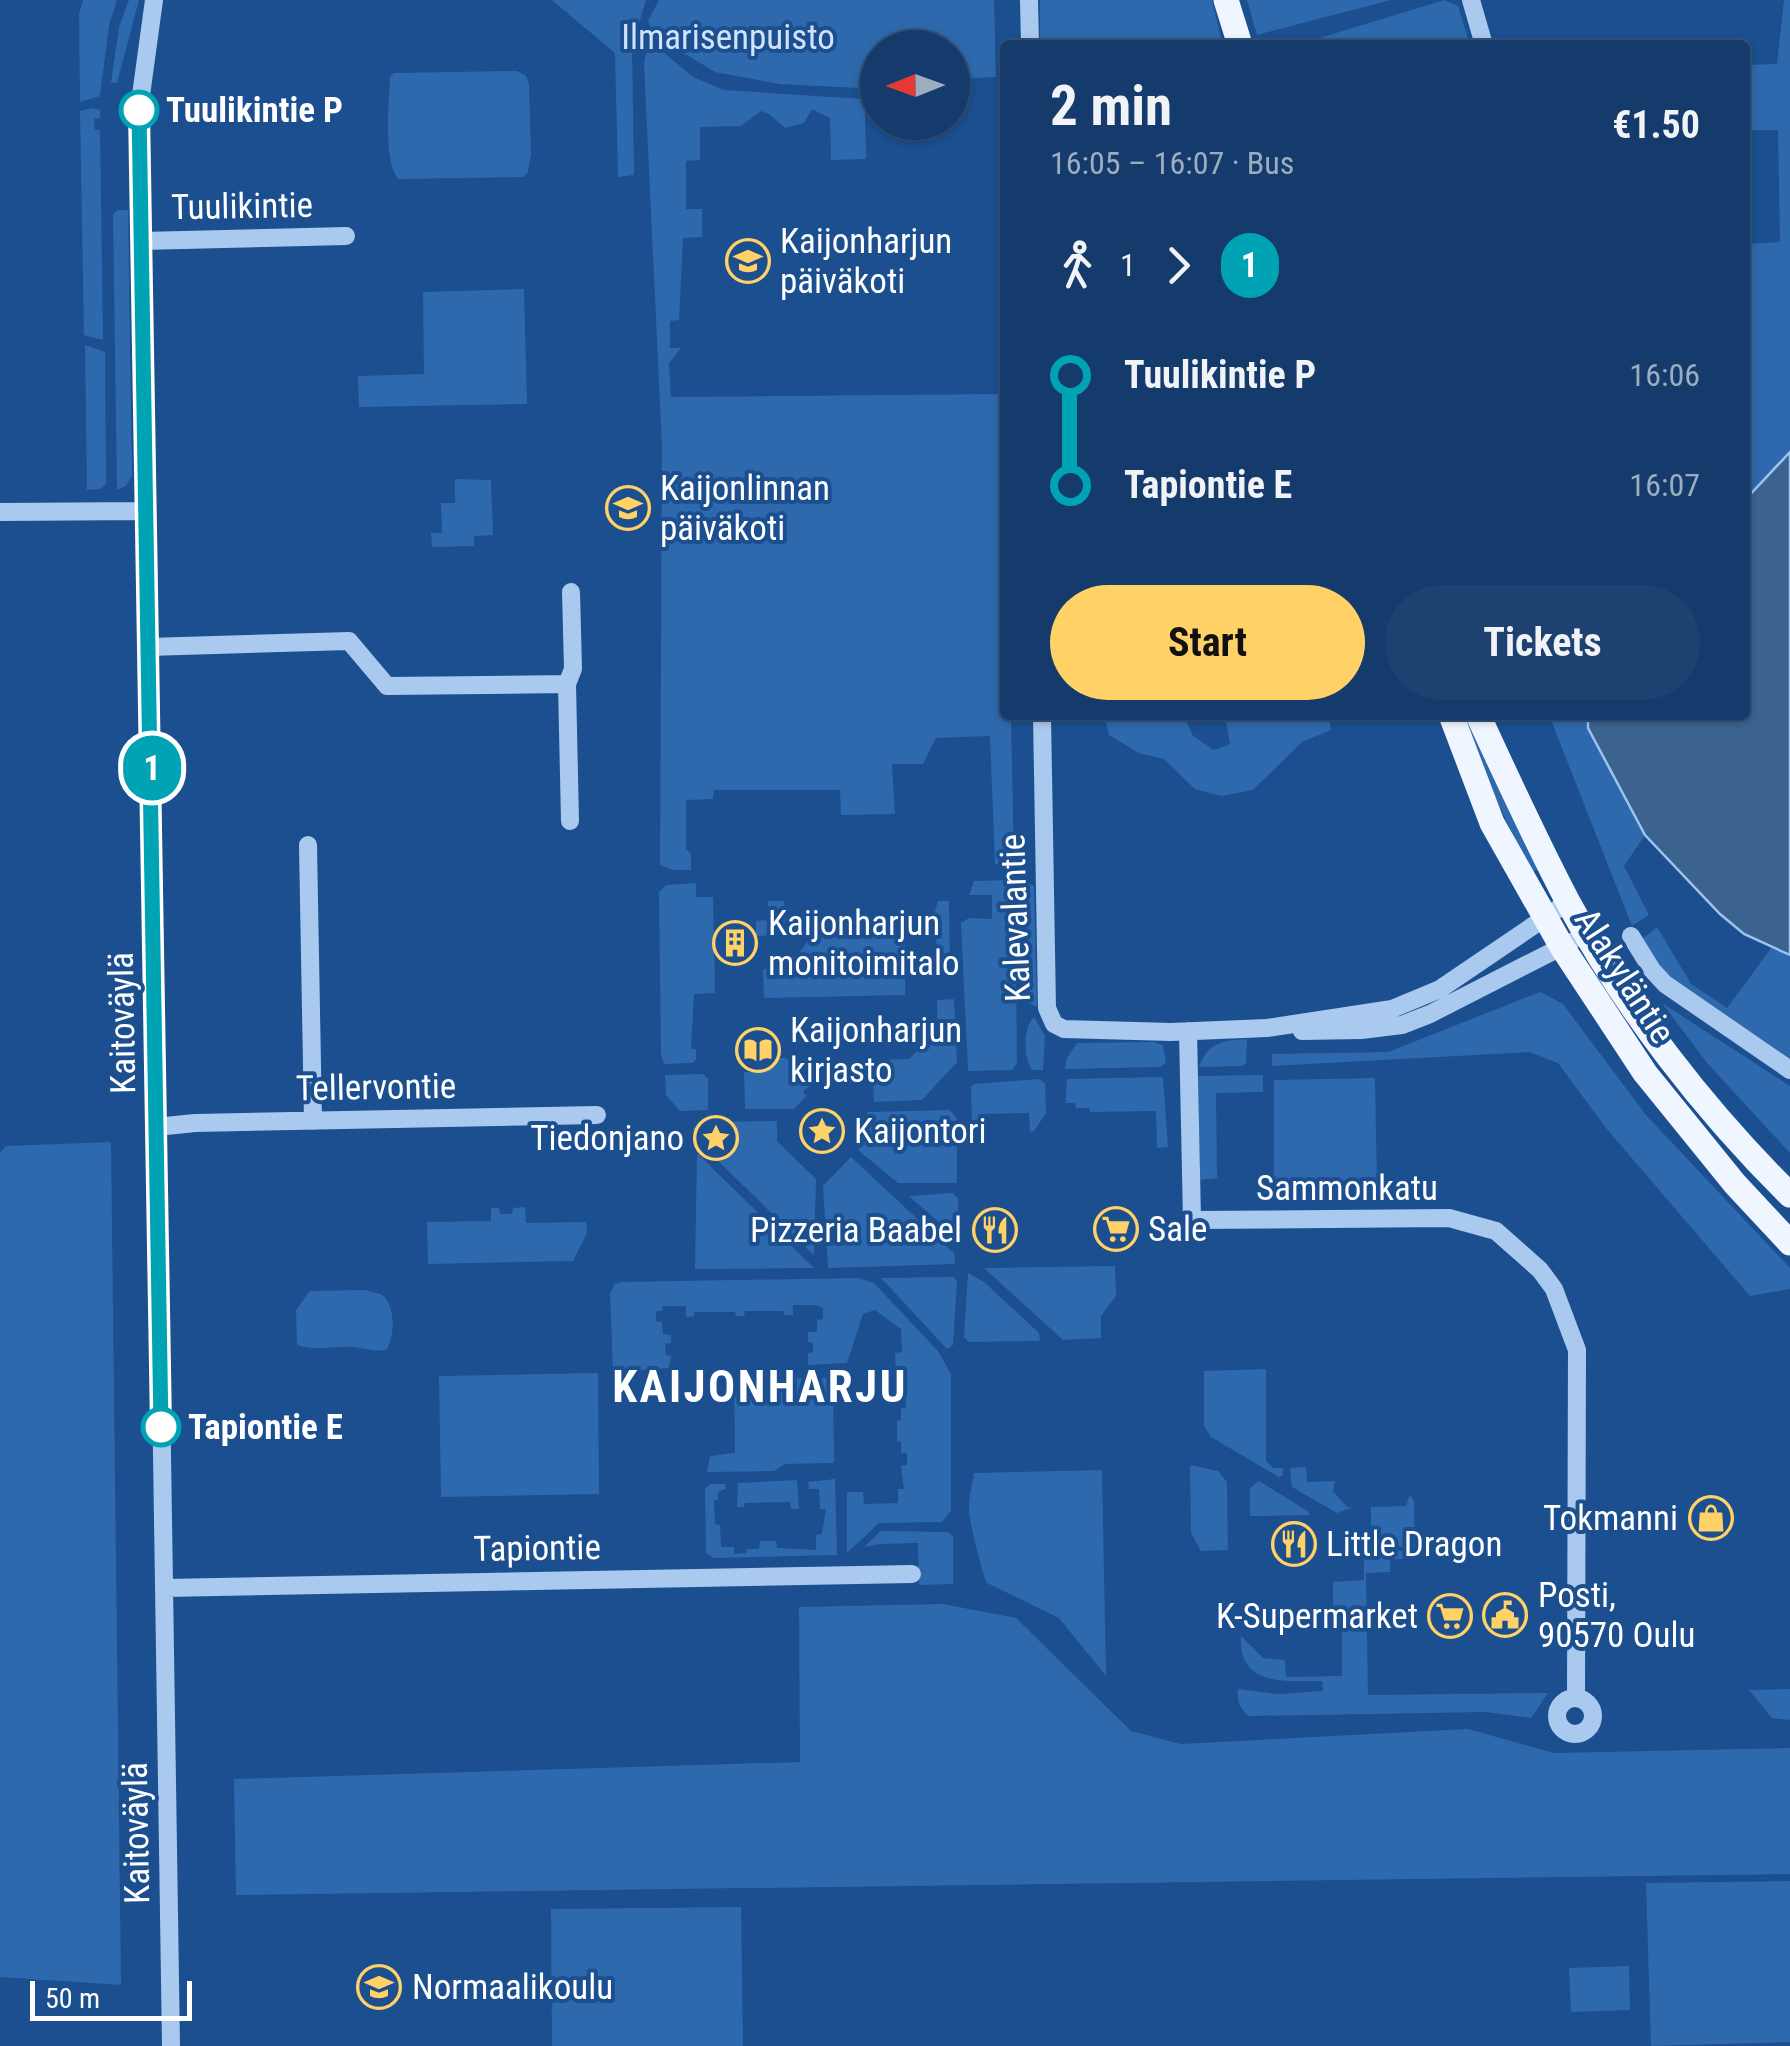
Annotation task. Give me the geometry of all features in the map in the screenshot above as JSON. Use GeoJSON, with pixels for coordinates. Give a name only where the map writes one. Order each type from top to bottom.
{"type":"FeatureCollection","features":[{"type":"Feature","properties":{"kind":"main road"},"geometry":{"type":"LineString","coordinates":[[1226,0],[1238,40]]}},
{"type":"Feature","properties":{"kind":"main road","name":"Alakyläntie"},"geometry":{"type":"LineString","coordinates":[[1454,720],[1492,823],[1562,947],[1645,1073],[1735,1184],[1790,1242]]}},
{"type":"Feature","properties":{"kind":"main road","name":"Alakyläntie"},"geometry":{"type":"LineString","coordinates":[[1480,720],[1586,934],[1664,1048],[1752,1157],[1790,1195]]}},
{"type":"Feature","properties":{"kind":"street","name":"Kaitoväylä"},"geometry":{"type":"LineString","coordinates":[[154,0],[139,110],[140,242],[171,2046]]}},
{"type":"Feature","properties":{"kind":"street"},"geometry":{"type":"LineString","coordinates":[[1029,0],[1030,40]]}},
{"type":"Feature","properties":{"kind":"street"},"geometry":{"type":"LineString","coordinates":[[1471,0],[1483,40]]}},
{"type":"Feature","properties":{"kind":"street","name":"Tuulikintie"},"geometry":{"type":"LineString","coordinates":[[140,242],[346,236]]}},
{"type":"Feature","properties":{"kind":"street"},"geometry":{"type":"LineString","coordinates":[[0,512],[145,512]]}},
{"type":"Feature","properties":{"kind":"street"},"geometry":{"type":"LineString","coordinates":[[570,820],[567,684],[573,668],[571,592]]}},
{"type":"Feature","properties":{"kind":"street"},"geometry":{"type":"LineString","coordinates":[[148,647],[349,641],[387,686],[567,684]]}},
{"type":"Feature","properties":{"kind":"street","name":"Kalevalantie"},"geometry":{"type":"LineString","coordinates":[[1042,720],[1048,1008],[1054,1024],[1064,1029],[1267,1028],[1392,1008],[1440,989],[1568,902]]}},
{"type":"Feature","properties":{"kind":"street"},"geometry":{"type":"LineString","coordinates":[[308,845],[313,1121]]}},
{"type":"Feature","properties":{"kind":"street","name":"Kalevalantie"},"geometry":{"type":"LineString","coordinates":[[1267,1028],[1316,1033],[1402,1025],[1586,934]]}},
{"type":"Feature","properties":{"kind":"street"},"geometry":{"type":"LineString","coordinates":[[1630,936],[1665,984],[1790,1070]]}},
{"type":"Feature","properties":{"kind":"street","name":"Sammonkatu"},"geometry":{"type":"LineString","coordinates":[[1188,1031],[1192,1220],[1449,1218],[1496,1231],[1520,1249],[1554,1288],[1577,1350],[1576,1697]]}},
{"type":"Feature","properties":{"kind":"street","name":"Tellervontie"},"geometry":{"type":"LineString","coordinates":[[156,1127],[597,1115]]}},
{"type":"Feature","properties":{"kind":"street","name":"Tapiontie"},"geometry":{"type":"LineString","coordinates":[[164,1588],[912,1574]]}},
{"type":"Feature","properties":{"kind":"green space"},"geometry":{"type":"Polygon","coordinates":[[[83,0],[117,0],[109,25],[100,96],[80,102],[79,14],[83,0]]]}},
{"type":"Feature","properties":{"kind":"green space"},"geometry":{"type":"Polygon","coordinates":[[[129,0],[139,0],[117,83],[111,83],[119,27],[129,0]]]}},
{"type":"Feature","properties":{"kind":"green space"},"geometry":{"type":"Polygon","coordinates":[[[552,0],[646,0],[632,46],[634,175],[618,177],[615,53],[552,0]]]}},
{"type":"Feature","properties":{"kind":"green space","name":"Ilmarisenpuisto"},"geometry":{"type":"Polygon","coordinates":[[[659,0],[994,0],[996,77],[970,78],[970,30],[860,30],[858,88],[780,84],[715,72],[654,35],[648,21],[659,0]]]}},
{"type":"Feature","properties":{"kind":"green space"},"geometry":{"type":"Polygon","coordinates":[[[1040,0],[1212,0],[1222,40],[1040,40],[1040,0]]]}},
{"type":"Feature","properties":{"kind":"green space"},"geometry":{"type":"Polygon","coordinates":[[[1247,0],[1391,0],[1257,35],[1247,0]]]}},
{"type":"Feature","properties":{"kind":"green space"},"geometry":{"type":"Polygon","coordinates":[[[1444,0],[1458,6],[1468,40],[1313,40],[1444,0]]]}},
{"type":"Feature","properties":{"kind":"green space"},"geometry":{"type":"Polygon","coordinates":[[[1784,0],[1790,0],[1790,452],[1750,495],[1750,244],[1780,242],[1778,130],[1750,130],[1750,65],[1777,64],[1784,0]]]}},
{"type":"Feature","properties":{"kind":"green space"},"geometry":{"type":"Polygon","coordinates":[[[657,47],[693,77],[724,90],[860,99],[860,140],[866,140],[866,159],[831,160],[830,118],[812,109],[804,123],[785,128],[761,111],[741,126],[700,127],[700,160],[686,161],[686,209],[702,209],[702,237],[683,238],[679,320],[670,321],[670,348],[681,348],[669,363],[671,397],[1000,394],[1000,720],[1011,720],[1014,864],[995,864],[990,736],[936,738],[923,764],[892,764],[895,814],[841,815],[840,790],[714,790],[713,799],[686,800],[686,849],[691,854],[691,870],[672,870],[660,865],[662,447],[646,53],[657,47]]]}},
{"type":"Feature","properties":{"kind":"green space"},"geometry":{"type":"Polygon","coordinates":[[[517,71],[526,76],[529,84],[531,154],[528,172],[523,177],[398,179],[390,158],[388,130],[390,77],[394,73],[517,71]]]}},
{"type":"Feature","properties":{"kind":"green space"},"geometry":{"type":"Polygon","coordinates":[[[100,110],[100,118],[94,119],[95,130],[100,130],[103,340],[84,335],[80,111],[100,110]]]}},
{"type":"Feature","properties":{"kind":"green space"},"geometry":{"type":"Polygon","coordinates":[[[128,210],[132,476],[126,486],[117,490],[113,214],[128,210]]]}},
{"type":"Feature","properties":{"kind":"green space"},"geometry":{"type":"Polygon","coordinates":[[[524,289],[527,404],[359,407],[358,376],[424,374],[423,292],[524,289]]]}},
{"type":"Feature","properties":{"kind":"green space"},"geometry":{"type":"Polygon","coordinates":[[[85,345],[105,352],[106,484],[87,490],[85,345]]]}},
{"type":"Feature","properties":{"kind":"green space"},"geometry":{"type":"Polygon","coordinates":[[[455,479],[491,480],[493,535],[474,536],[474,546],[432,547],[431,533],[442,533],[441,503],[455,503],[455,479]]]}},
{"type":"Feature","properties":{"kind":"green space"},"geometry":{"type":"Polygon","coordinates":[[[1105,720],[1186,720],[1193,736],[1214,750],[1230,744],[1226,720],[1329,720],[1331,730],[1302,742],[1253,790],[1221,796],[1195,789],[1164,759],[1139,753],[1109,735],[1105,720]]]}},
{"type":"Feature","properties":{"kind":"green space"},"geometry":{"type":"Polygon","coordinates":[[[1466,720],[1539,870],[1531,872],[1495,797],[1466,720]]]}},
{"type":"Feature","properties":{"kind":"green space"},"geometry":{"type":"Polygon","coordinates":[[[1551,720],[1588,720],[1588,728],[1645,835],[1624,866],[1649,915],[1632,926],[1551,720]]]}},
{"type":"Feature","properties":{"kind":"green space"},"geometry":{"type":"Polygon","coordinates":[[[1015,880],[1017,1063],[1012,1070],[968,1071],[961,923],[969,918],[992,919],[992,895],[969,895],[974,881],[1015,880]]]}},
{"type":"Feature","properties":{"kind":"green space"},"geometry":{"type":"Polygon","coordinates":[[[1025,882],[1034,886],[1037,1007],[1027,1002],[1025,882]]]}},
{"type":"Feature","properties":{"kind":"green space"},"geometry":{"type":"Polygon","coordinates":[[[696,883],[696,897],[713,897],[715,993],[694,994],[691,1049],[696,1049],[696,1059],[693,1063],[664,1064],[659,892],[666,885],[696,883]]]}},
{"type":"Feature","properties":{"kind":"green space"},"geometry":{"type":"Polygon","coordinates":[[[768,901],[784,901],[785,927],[779,935],[756,936],[756,921],[768,920],[768,901]]]}},
{"type":"Feature","properties":{"kind":"green space"},"geometry":{"type":"Polygon","coordinates":[[[938,901],[949,901],[950,969],[937,970],[936,924],[905,925],[905,995],[764,998],[763,969],[779,968],[785,972],[823,921],[934,915],[938,901]]]}},
{"type":"Feature","properties":{"kind":"green space"},"geometry":{"type":"Polygon","coordinates":[[[1657,927],[1691,984],[1727,1008],[1772,947],[1790,955],[1790,1060],[1663,972],[1641,940],[1657,927]]]}},
{"type":"Feature","properties":{"kind":"green space"},"geometry":{"type":"Polygon","coordinates":[[[1540,992],[1563,1004],[1646,1115],[1790,1268],[1790,1289],[1750,1296],[1606,1128],[1558,1063],[1529,1052],[1272,1066],[1272,1054],[1388,1052],[1540,992]]]}},
{"type":"Feature","properties":{"kind":"green space"},"geometry":{"type":"Polygon","coordinates":[[[954,999],[957,1062],[922,1100],[874,1102],[873,1082],[876,1073],[883,1073],[883,1060],[909,1059],[920,1048],[928,1048],[938,1037],[937,1000],[954,999]]]}},
{"type":"Feature","properties":{"kind":"green space"},"geometry":{"type":"Polygon","coordinates":[[[1662,1003],[1790,1086],[1790,1153],[1708,1064],[1662,1003]]]}},
{"type":"Feature","properties":{"kind":"green space"},"geometry":{"type":"Polygon","coordinates":[[[1034,1017],[1045,1036],[1043,1070],[1032,1070],[1027,1058],[1026,1035],[1034,1017]]]}},
{"type":"Feature","properties":{"kind":"green space"},"geometry":{"type":"Polygon","coordinates":[[[1247,1039],[1246,1063],[1242,1066],[1199,1067],[1206,1053],[1217,1044],[1247,1039]]]}},
{"type":"Feature","properties":{"kind":"green space"},"geometry":{"type":"Polygon","coordinates":[[[1077,1043],[1163,1045],[1166,1063],[1160,1067],[1065,1069],[1077,1043]]]}},
{"type":"Feature","properties":{"kind":"green space"},"geometry":{"type":"Polygon","coordinates":[[[771,1058],[786,1058],[813,1084],[803,1091],[806,1096],[794,1109],[745,1109],[744,1072],[759,1072],[771,1058]]]}},
{"type":"Feature","properties":{"kind":"green space"},"geometry":{"type":"Polygon","coordinates":[[[703,1074],[708,1079],[708,1110],[680,1111],[666,1095],[665,1075],[703,1074]]]}},
{"type":"Feature","properties":{"kind":"green space"},"geometry":{"type":"Polygon","coordinates":[[[1263,1075],[1263,1092],[1216,1093],[1217,1178],[1200,1180],[1198,1076],[1263,1075]]]}},
{"type":"Feature","properties":{"kind":"green space"},"geometry":{"type":"Polygon","coordinates":[[[1163,1077],[1168,1147],[1157,1148],[1156,1111],[1090,1112],[1089,1108],[1076,1108],[1075,1103],[1066,1103],[1065,1110],[1067,1079],[1163,1077]]]}},
{"type":"Feature","properties":{"kind":"green space"},"geometry":{"type":"Polygon","coordinates":[[[1375,1078],[1377,1186],[1274,1186],[1274,1080],[1375,1078]]]}},
{"type":"Feature","properties":{"kind":"green space"},"geometry":{"type":"Polygon","coordinates":[[[1040,1079],[1045,1084],[1046,1113],[1034,1131],[1030,1132],[1029,1113],[978,1114],[977,1128],[972,1128],[974,1084],[1040,1079]]]}},
{"type":"Feature","properties":{"kind":"green space"},"geometry":{"type":"Polygon","coordinates":[[[950,1110],[957,1119],[957,1183],[898,1183],[858,1150],[868,1139],[867,1112],[950,1110]]]}},
{"type":"Feature","properties":{"kind":"green space"},"geometry":{"type":"Polygon","coordinates":[[[777,1121],[777,1141],[816,1179],[814,1255],[697,1140],[693,1129],[699,1122],[777,1121]]]}},
{"type":"Feature","properties":{"kind":"green space"},"geometry":{"type":"Polygon","coordinates":[[[111,1142],[121,1985],[0,1977],[0,1153],[6,1146],[111,1142]]]}},
{"type":"Feature","properties":{"kind":"green space"},"geometry":{"type":"Polygon","coordinates":[[[699,1155],[814,1268],[695,1269],[699,1155]]]}},
{"type":"Feature","properties":{"kind":"green space"},"geometry":{"type":"Polygon","coordinates":[[[851,1157],[954,1253],[955,1264],[828,1268],[823,1186],[851,1157]]]}},
{"type":"Feature","properties":{"kind":"green space"},"geometry":{"type":"Polygon","coordinates":[[[952,1193],[958,1198],[956,1237],[909,1196],[952,1193]]]}},
{"type":"Feature","properties":{"kind":"green space"},"geometry":{"type":"Polygon","coordinates":[[[525,1207],[526,1223],[586,1222],[587,1233],[573,1261],[428,1264],[427,1222],[491,1221],[491,1208],[499,1208],[500,1214],[512,1214],[513,1208],[525,1207]]]}},
{"type":"Feature","properties":{"kind":"green space"},"geometry":{"type":"Polygon","coordinates":[[[1115,1266],[1116,1296],[1101,1316],[1101,1338],[1063,1340],[984,1268],[1115,1266]]]}},
{"type":"Feature","properties":{"kind":"green space"},"geometry":{"type":"Polygon","coordinates":[[[968,1273],[984,1282],[1039,1333],[1040,1341],[969,1342],[964,1337],[968,1273]]]}},
{"type":"Feature","properties":{"kind":"green space"},"geometry":{"type":"Polygon","coordinates":[[[954,1277],[957,1281],[953,1345],[947,1349],[881,1278],[954,1277]]]}},
{"type":"Feature","properties":{"kind":"green space"},"geometry":{"type":"Polygon","coordinates":[[[859,1278],[874,1283],[938,1351],[951,1374],[951,1511],[942,1522],[879,1523],[847,1553],[847,1492],[863,1492],[864,1504],[898,1503],[898,1489],[904,1489],[901,1466],[907,1465],[907,1453],[901,1453],[901,1442],[897,1441],[897,1421],[901,1420],[901,1408],[906,1408],[906,1384],[900,1384],[900,1374],[896,1374],[895,1353],[902,1352],[901,1329],[875,1310],[863,1314],[847,1363],[808,1365],[813,1343],[808,1342],[808,1332],[817,1332],[817,1320],[823,1319],[823,1308],[816,1305],[793,1305],[793,1315],[784,1315],[783,1311],[745,1311],[744,1316],[736,1316],[735,1312],[694,1312],[694,1316],[686,1317],[686,1306],[663,1306],[662,1311],[656,1311],[656,1321],[662,1322],[663,1334],[671,1335],[671,1343],[665,1344],[666,1355],[671,1356],[669,1368],[613,1372],[610,1293],[621,1282],[859,1278]]]}},
{"type":"Feature","properties":{"kind":"green space"},"geometry":{"type":"Polygon","coordinates":[[[365,1290],[382,1295],[390,1306],[392,1330],[386,1350],[297,1345],[296,1310],[310,1291],[365,1290]]]}},
{"type":"Feature","properties":{"kind":"green space"},"geometry":{"type":"Polygon","coordinates":[[[1266,1369],[1266,1461],[1273,1468],[1283,1468],[1279,1477],[1211,1437],[1204,1426],[1204,1371],[1266,1369]]]}},
{"type":"Feature","properties":{"kind":"green space"},"geometry":{"type":"Polygon","coordinates":[[[598,1373],[599,1494],[441,1497],[439,1376],[598,1373]]]}},
{"type":"Feature","properties":{"kind":"green space"},"geometry":{"type":"Polygon","coordinates":[[[826,1378],[833,1382],[834,1463],[785,1464],[774,1471],[707,1472],[710,1456],[735,1453],[734,1379],[826,1378]]]}},
{"type":"Feature","properties":{"kind":"green space"},"geometry":{"type":"Polygon","coordinates":[[[1190,1465],[1218,1471],[1227,1482],[1228,1550],[1201,1551],[1191,1533],[1190,1465]]]}},
{"type":"Feature","properties":{"kind":"green space"},"geometry":{"type":"Polygon","coordinates":[[[1306,1467],[1307,1482],[1335,1481],[1333,1491],[1347,1507],[1353,1507],[1337,1513],[1292,1487],[1290,1468],[1306,1467]]]}},
{"type":"Feature","properties":{"kind":"green space"},"geometry":{"type":"Polygon","coordinates":[[[1102,1470],[1106,1676],[1059,1618],[987,1583],[969,1508],[974,1473],[1102,1470]]]}},
{"type":"Feature","properties":{"kind":"green space"},"geometry":{"type":"Polygon","coordinates":[[[835,1479],[837,1555],[714,1558],[706,1553],[705,1489],[710,1484],[725,1484],[726,1489],[718,1492],[718,1500],[714,1500],[715,1524],[720,1525],[721,1547],[734,1547],[734,1554],[759,1549],[760,1541],[776,1541],[777,1548],[816,1550],[816,1535],[822,1534],[826,1509],[820,1509],[819,1489],[809,1489],[808,1482],[835,1479]]]}},
{"type":"Feature","properties":{"kind":"green space"},"geometry":{"type":"Polygon","coordinates":[[[797,1480],[799,1509],[791,1509],[790,1502],[745,1503],[744,1507],[737,1507],[738,1483],[797,1480]]]}},
{"type":"Feature","properties":{"kind":"green space"},"geometry":{"type":"Polygon","coordinates":[[[1259,1481],[1309,1515],[1250,1516],[1250,1488],[1259,1481]]]}},
{"type":"Feature","properties":{"kind":"green space"},"geometry":{"type":"Polygon","coordinates":[[[1410,1494],[1414,1502],[1415,1549],[1371,1542],[1371,1507],[1406,1506],[1410,1494]]]}},
{"type":"Feature","properties":{"kind":"green space"},"geometry":{"type":"Polygon","coordinates":[[[881,1531],[947,1532],[953,1536],[953,1584],[919,1585],[918,1543],[864,1547],[881,1531]]]}},
{"type":"Feature","properties":{"kind":"green space"},"geometry":{"type":"Polygon","coordinates":[[[1364,1545],[1414,1553],[1417,1559],[1390,1559],[1390,1572],[1366,1573],[1368,1695],[1548,1693],[1531,1718],[1485,1712],[1249,1716],[1246,1713],[1239,1704],[1238,1689],[1279,1694],[1323,1691],[1322,1681],[1280,1680],[1256,1673],[1242,1653],[1241,1636],[1263,1658],[1285,1660],[1286,1677],[1342,1676],[1342,1630],[1333,1629],[1333,1582],[1364,1580],[1364,1545]]]}},
{"type":"Feature","properties":{"kind":"green space"},"geometry":{"type":"Polygon","coordinates":[[[943,1604],[1016,1618],[1131,1731],[1181,1744],[1468,1729],[1554,1753],[1790,1748],[1790,1874],[236,1895],[234,1779],[800,1762],[799,1607],[943,1604]]]}},
{"type":"Feature","properties":{"kind":"green space"},"geometry":{"type":"Polygon","coordinates":[[[1790,1689],[1790,1720],[1772,1718],[1749,1690],[1790,1689]]]}},
{"type":"Feature","properties":{"kind":"green space"},"geometry":{"type":"Polygon","coordinates":[[[1790,1881],[1790,2042],[1651,2046],[1646,1883],[1790,1881]]]}},
{"type":"Feature","properties":{"kind":"green space"},"geometry":{"type":"Polygon","coordinates":[[[741,1907],[743,2046],[552,2046],[551,1909],[741,1907]]]}},
{"type":"Feature","properties":{"kind":"green space"},"geometry":{"type":"Polygon","coordinates":[[[1629,1966],[1630,2010],[1571,2012],[1569,1968],[1629,1966]]]}},
{"type":"Feature","properties":{"kind":"shaded area"},"geometry":{"type":"Polygon","coordinates":[[[1790,452],[1790,955],[1744,934],[1645,835],[1588,728],[1588,720],[1750,720],[1750,495],[1790,452]]]}},
{"type":"Feature","properties":{"kind":"bus line","name":"1"},"geometry":{"type":"LineString","coordinates":[[139,110],[161,1427]]}},
{"type":"Feature","properties":{"kind":"place","name":"Tuulikintie P"},"geometry":{"type":"Point","coordinates":[139,110]}},
{"type":"Feature","properties":{"kind":"place","name":"Kaijonharjun päiväkoti"},"geometry":{"type":"Point","coordinates":[748,261]}},
{"type":"Feature","properties":{"kind":"place","name":"Kaijonlinnan päiväkoti"},"geometry":{"type":"Point","coordinates":[628,508]}},
{"type":"Feature","properties":{"kind":"place","name":"Kaijonharjun monitoimitalo"},"geometry":{"type":"Point","coordinates":[735,943]}},
{"type":"Feature","properties":{"kind":"place","name":"Kaijonharjun kirjasto"},"geometry":{"type":"Point","coordinates":[758,1050]}},
{"type":"Feature","properties":{"kind":"place","name":"Kaijontori"},"geometry":{"type":"Point","coordinates":[822,1131]}},
{"type":"Feature","properties":{"kind":"place","name":"Tiedonjano"},"geometry":{"type":"Point","coordinates":[716,1138]}},
{"type":"Feature","properties":{"kind":"place","name":"Sale"},"geometry":{"type":"Point","coordinates":[1116,1229]}},
{"type":"Feature","properties":{"kind":"place","name":"Pizzeria Baabel"},"geometry":{"type":"Point","coordinates":[995,1230]}},
{"type":"Feature","properties":{"kind":"place","name":"Tapiontie E"},"geometry":{"type":"Point","coordinates":[161,1427]}},
{"type":"Feature","properties":{"kind":"place","name":"Tokmanni"},"geometry":{"type":"Point","coordinates":[1711,1518]}},
{"type":"Feature","properties":{"kind":"place","name":"Little Dragon"},"geometry":{"type":"Point","coordinates":[1294,1544]}},
{"type":"Feature","properties":{"kind":"place","name":"Posti, 90570 Oulu"},"geometry":{"type":"Point","coordinates":[1505,1615]}},
{"type":"Feature","properties":{"kind":"place","name":"K-Supermarket"},"geometry":{"type":"Point","coordinates":[1450,1616]}},
{"type":"Feature","properties":{"kind":"place","name":"Normaalikoulu"},"geometry":{"type":"Point","coordinates":[379,1987]}},
{"type":"Feature","properties":{"kind":"district","name":"KAIJONHARJU"},"geometry":{"type":"Point","coordinates":[760,1386]}}]}
